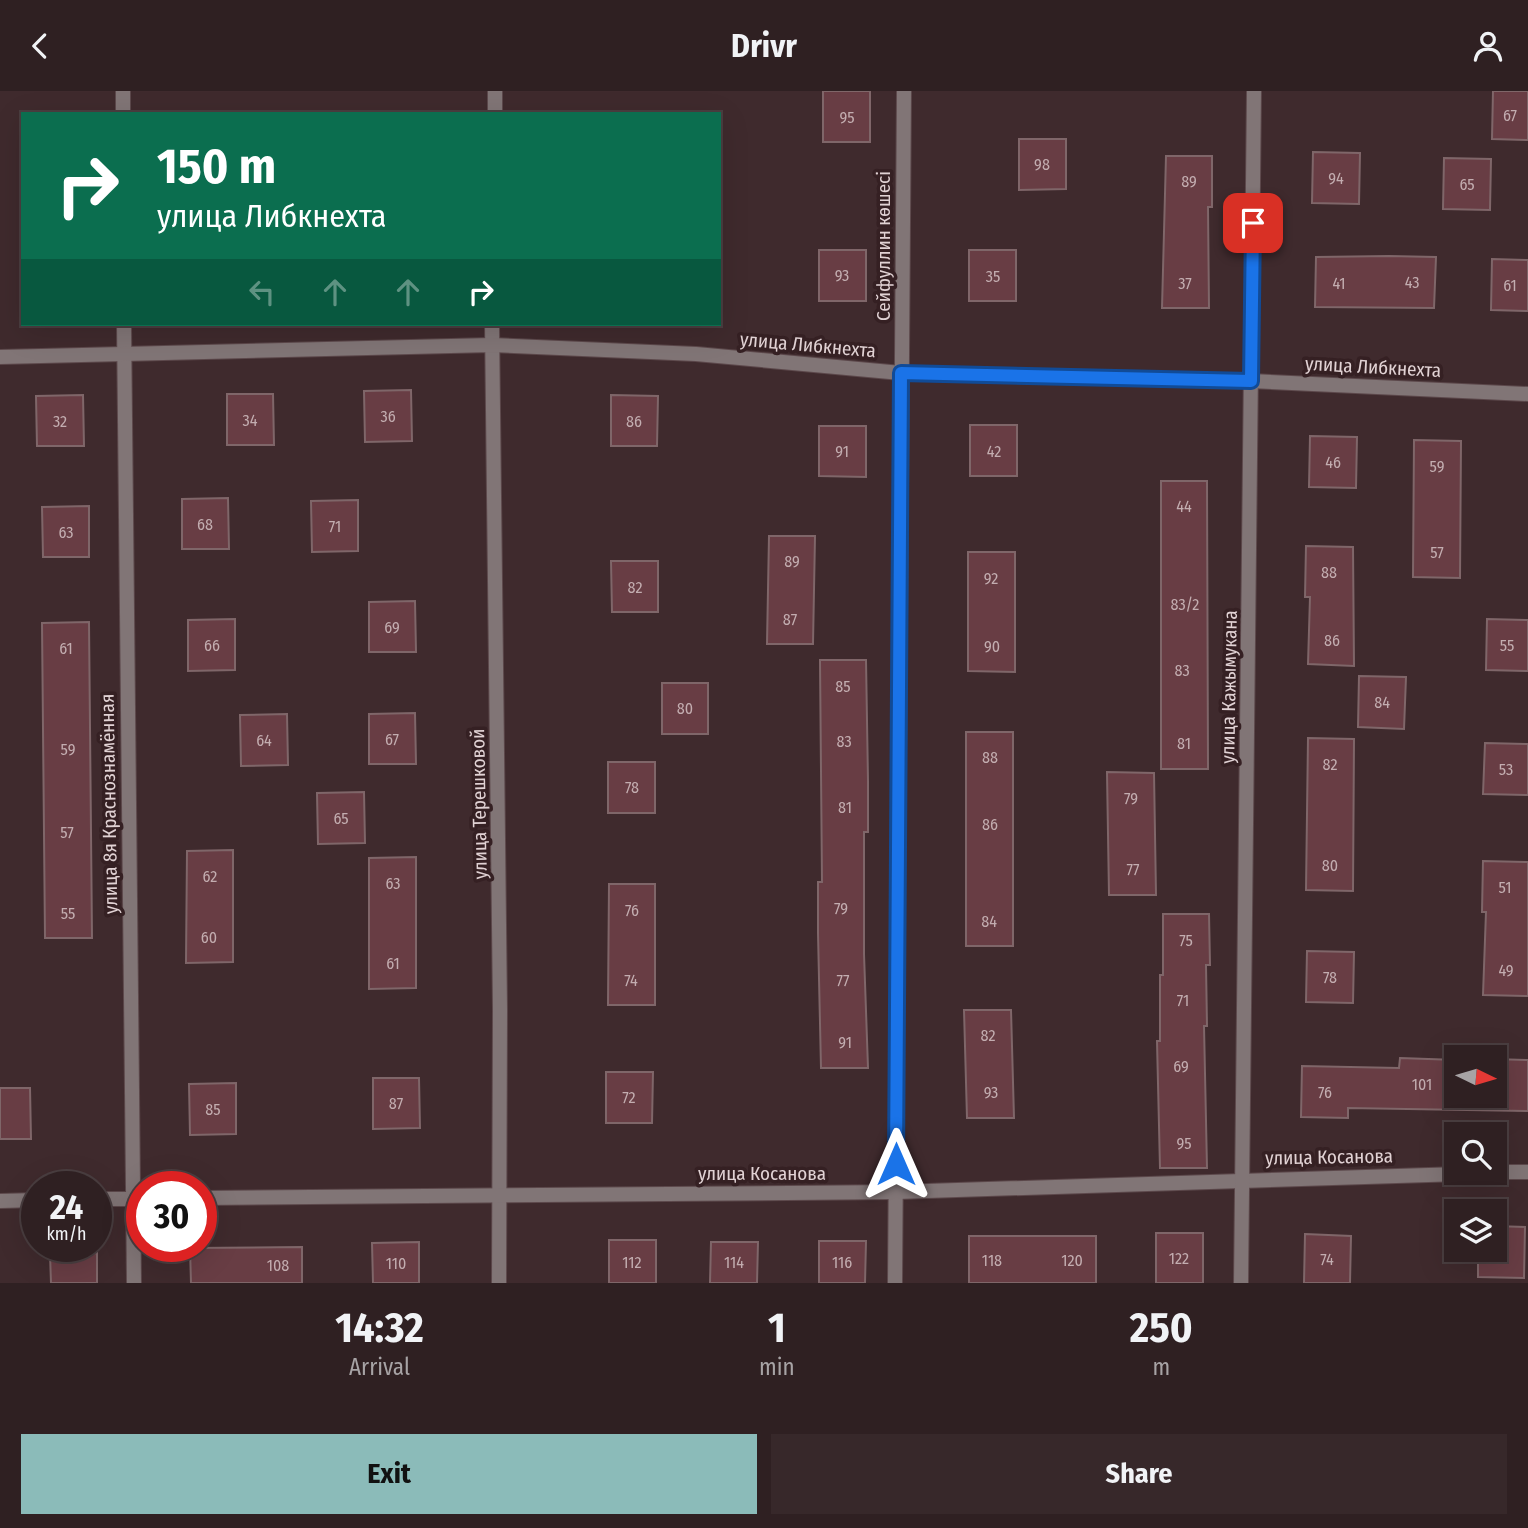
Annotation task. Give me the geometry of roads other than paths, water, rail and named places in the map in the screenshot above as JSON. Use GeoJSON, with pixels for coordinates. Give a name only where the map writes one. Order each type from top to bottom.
{"type":"FeatureCollection","features":[{"type":"Feature","properties":{"kind":"street"},"geometry":{"type":"LineString","coordinates":[[123,91],[123,112]]}},
{"type":"Feature","properties":{"kind":"street"},"geometry":{"type":"LineString","coordinates":[[495,91],[495,112]]}},
{"type":"Feature","properties":{"kind":"street","name":"Сейфуллин көшесі"},"geometry":{"type":"LineString","coordinates":[[895,1283],[904,91]]}},
{"type":"Feature","properties":{"kind":"street","name":"улица Кажымукана"},"geometry":{"type":"LineString","coordinates":[[1241,1283],[1254,91]]}},
{"type":"Feature","properties":{"kind":"street","name":"улица 8я Краснознамённая"},"geometry":{"type":"LineString","coordinates":[[124,326],[137,1171]]}},
{"type":"Feature","properties":{"kind":"street","name":"улица Терешковой"},"geometry":{"type":"LineString","coordinates":[[492,326],[500,1010],[499,1283]]}},
{"type":"Feature","properties":{"kind":"street","name":"улица Либкнехта"},"geometry":{"type":"LineString","coordinates":[[0,357],[492,345],[696,354],[901,373],[1251,381],[1528,394]]}},
{"type":"Feature","properties":{"kind":"street","name":"улица Косанова"},"geometry":{"type":"LineString","coordinates":[[1507,1173],[1528,1172]]}},
{"type":"Feature","properties":{"kind":"street","name":"улица Косанова"},"geometry":{"type":"LineString","coordinates":[[217,1198],[896,1192],[1444,1174]]}},
{"type":"Feature","properties":{"kind":"street"},"geometry":{"type":"LineString","coordinates":[[0,1201],[21,1200]]}},
{"type":"Feature","properties":{"kind":"street","name":"улица 8я Краснознамённая"},"geometry":{"type":"LineString","coordinates":[[134,1283],[135,1262]]}}]}
